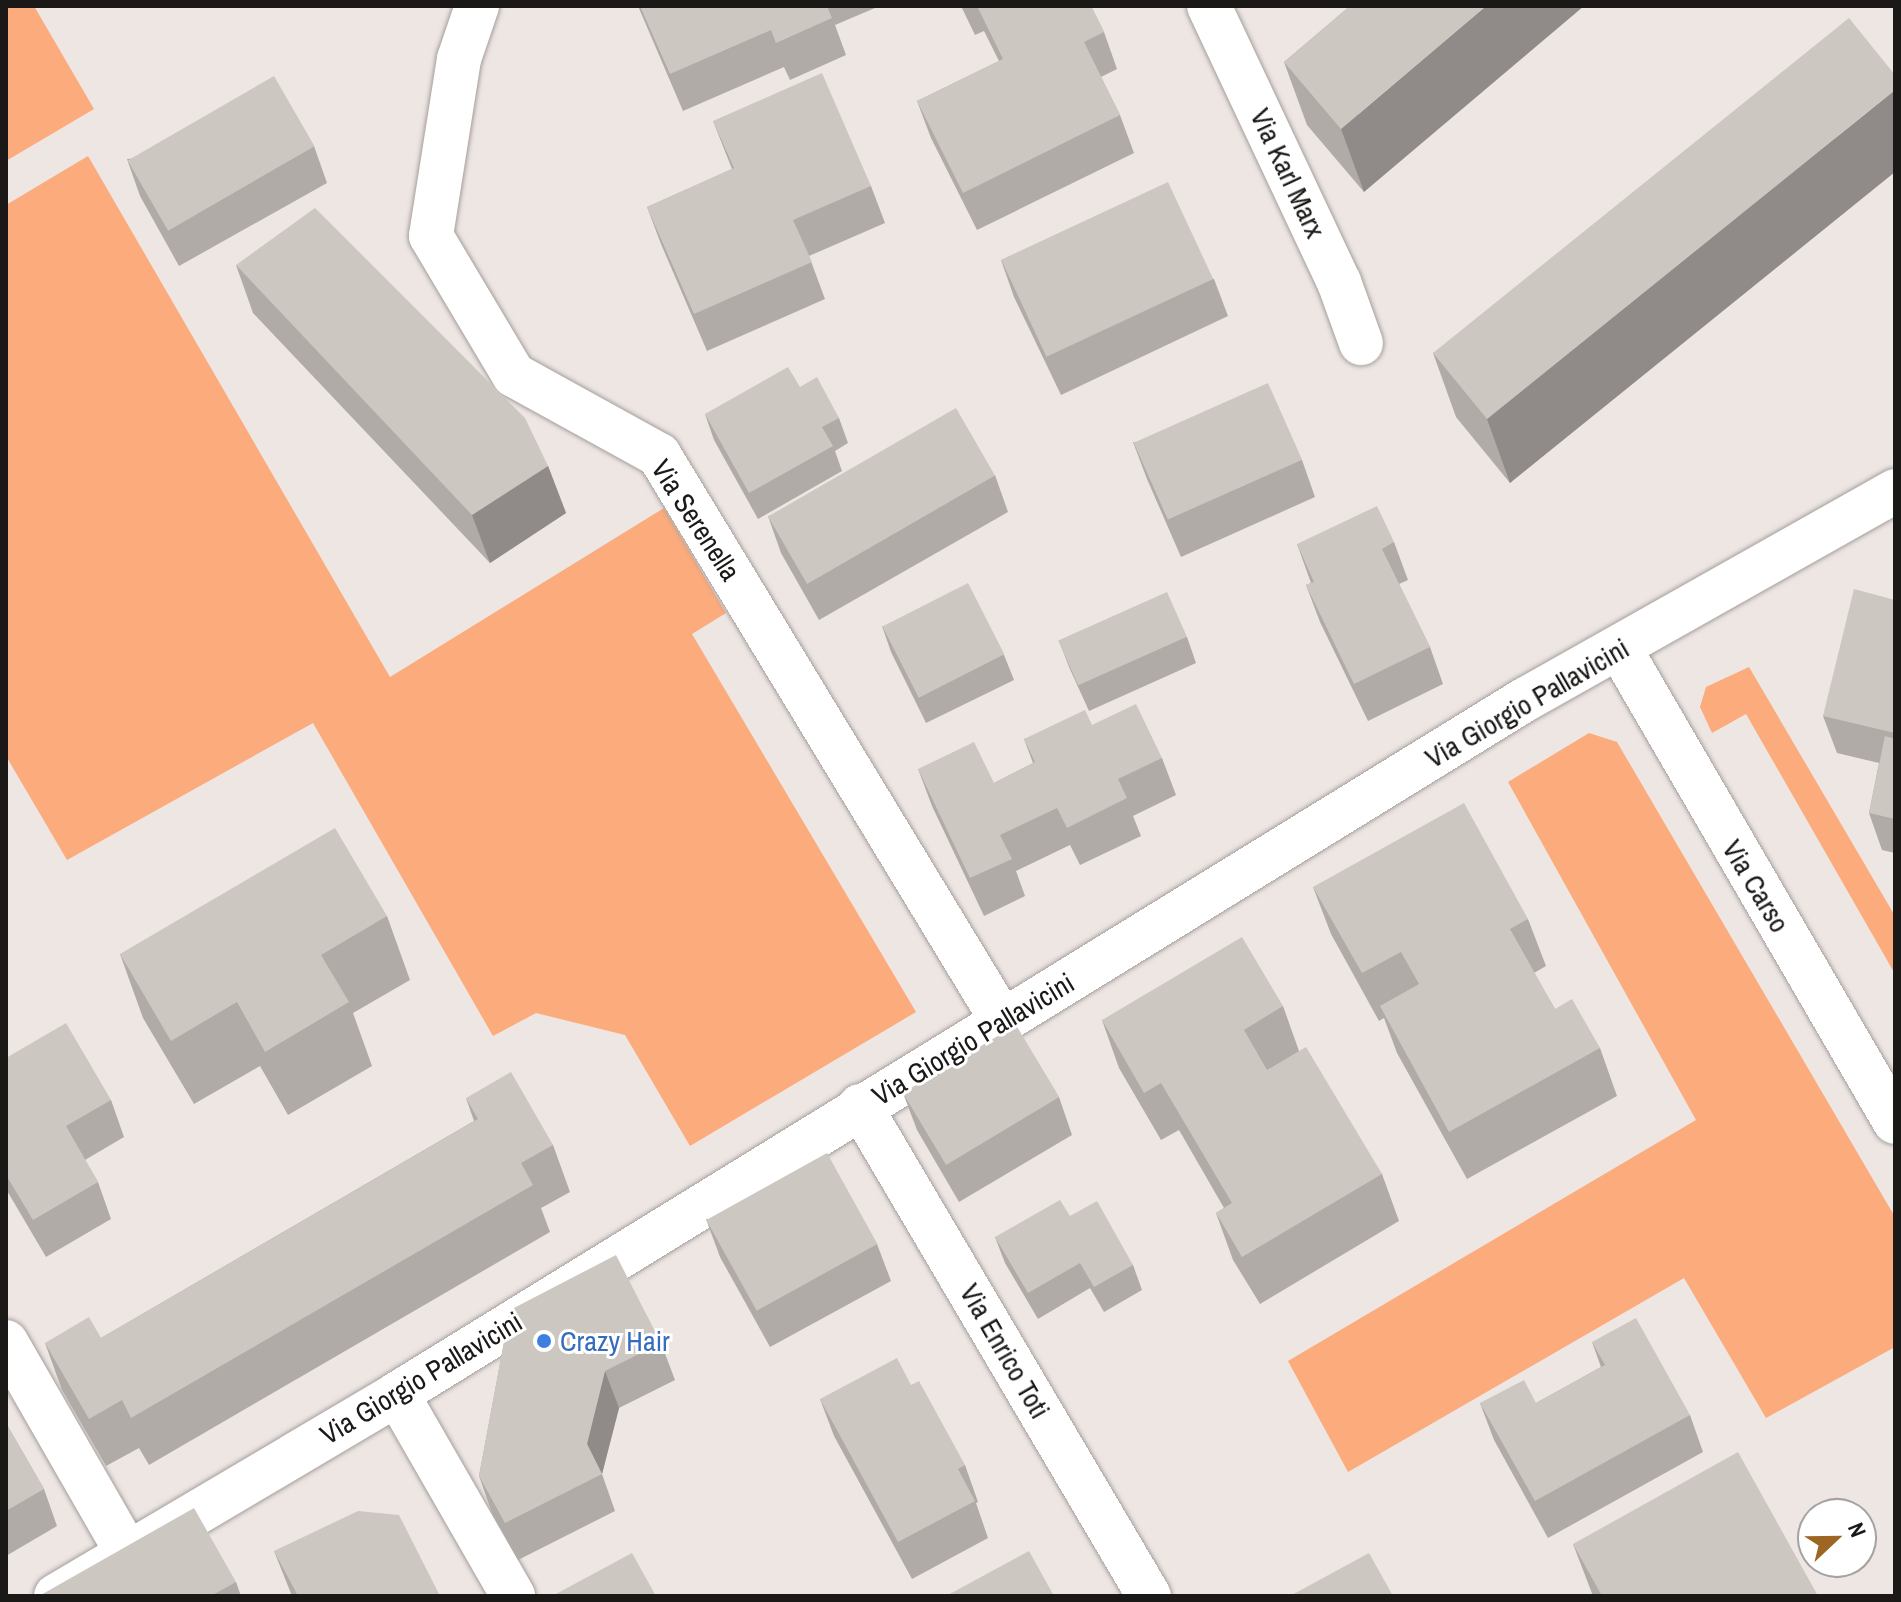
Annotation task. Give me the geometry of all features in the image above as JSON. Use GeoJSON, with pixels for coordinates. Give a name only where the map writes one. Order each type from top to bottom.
{"type":"FeatureCollection","features":[{"type":"Feature","properties":{"kind":"street","name":"Via Serenella"},"geometry":{"type":"LineString","coordinates":[[477,6],[459,59],[431,236],[514,375],[659,455],[1003,1022]]}},
{"type":"Feature","properties":{"kind":"street","name":"Via Karl Marx"},"geometry":{"type":"LineString","coordinates":[[1209,6],[1339,282],[1361,343]]}},
{"type":"Feature","properties":{"kind":"street","name":"Via Giorgio Pallavicini"},"geometry":{"type":"LineString","coordinates":[[56,1596],[397,1394],[860,1106],[1003,1022],[1526,699],[1620,649],[1895,491]]}},
{"type":"Feature","properties":{"kind":"street","name":"Via Carso"},"geometry":{"type":"LineString","coordinates":[[1620,649],[1895,1122]]}},
{"type":"Feature","properties":{"kind":"street","name":"Via Enrico Toti"},"geometry":{"type":"LineString","coordinates":[[860,1106],[1149,1596]]}},
{"type":"Feature","properties":{"kind":"street"},"geometry":{"type":"LineString","coordinates":[[6,1342],[128,1554]]}},
{"type":"Feature","properties":{"kind":"street"},"geometry":{"type":"LineString","coordinates":[[397,1394],[513,1596]]}},
{"type":"Feature","properties":{"kind":"shaded area"},"geometry":{"type":"Polygon","coordinates":[[[6,6],[34,6],[94,109],[6,161],[6,6]]]}},
{"type":"Feature","properties":{"kind":"shaded area"},"geometry":{"type":"Polygon","coordinates":[[[88,156],[390,677],[664,508],[726,613],[692,634],[916,1012],[690,1146],[625,1035],[536,1013],[493,1036],[313,723],[67,860],[6,756],[6,205],[88,156]]]}},
{"type":"Feature","properties":{"kind":"shaded area"},"geometry":{"type":"Polygon","coordinates":[[[1749,667],[1895,916],[1895,974],[1746,714],[1712,733],[1700,707],[1706,687],[1749,667]]]}},
{"type":"Feature","properties":{"kind":"shaded area"},"geometry":{"type":"Polygon","coordinates":[[[1589,733],[1617,742],[1895,1217],[1895,1347],[1766,1418],[1684,1278],[1348,1472],[1288,1361],[1696,1120],[1508,782],[1589,733]]]}},
{"type":"Feature","properties":{"kind":"building"},"geometry":{"type":"Polygon","coordinates":[[[640,6],[827,6],[832,18],[776,43],[771,30],[670,74],[640,6]]]}},
{"type":"Feature","properties":{"kind":"building"},"geometry":{"type":"Polygon","coordinates":[[[977,6],[1091,6],[1104,32],[1084,42],[1120,115],[963,193],[917,101],[1003,59],[977,6]]]}},
{"type":"Feature","properties":{"kind":"building"},"geometry":{"type":"Polygon","coordinates":[[[1350,6],[1486,6],[1341,129],[1284,62],[1350,6]]]}},
{"type":"Feature","properties":{"kind":"building"},"geometry":{"type":"Polygon","coordinates":[[[1849,18],[1895,75],[1895,90],[1487,419],[1433,353],[1849,18]]]}},
{"type":"Feature","properties":{"kind":"building"},"geometry":{"type":"Polygon","coordinates":[[[822,73],[871,186],[793,220],[812,262],[694,314],[647,207],[734,168],[713,121],[822,73]]]}},
{"type":"Feature","properties":{"kind":"building"},"geometry":{"type":"Polygon","coordinates":[[[274,76],[314,146],[168,231],[128,161],[274,76]]]}},
{"type":"Feature","properties":{"kind":"building"},"geometry":{"type":"Polygon","coordinates":[[[1168,182],[1213,279],[1046,357],[1001,260],[1168,182]]]}},
{"type":"Feature","properties":{"kind":"building"},"geometry":{"type":"Polygon","coordinates":[[[315,208],[525,418],[548,466],[472,515],[236,265],[315,208]]]}},
{"type":"Feature","properties":{"kind":"building"},"geometry":{"type":"Polygon","coordinates":[[[788,367],[800,387],[817,377],[839,418],[822,427],[833,446],[749,493],[705,414],[788,367]]]}},
{"type":"Feature","properties":{"kind":"building"},"geometry":{"type":"Polygon","coordinates":[[[1268,383],[1302,460],[1168,520],[1134,443],[1268,383]]]}},
{"type":"Feature","properties":{"kind":"building"},"geometry":{"type":"Polygon","coordinates":[[[956,408],[995,476],[807,584],[768,516],[956,408]]]}},
{"type":"Feature","properties":{"kind":"building"},"geometry":{"type":"Polygon","coordinates":[[[1377,506],[1394,542],[1382,549],[1430,647],[1354,684],[1306,585],[1314,582],[1297,544],[1377,506]]]}},
{"type":"Feature","properties":{"kind":"building"},"geometry":{"type":"Polygon","coordinates":[[[968,583],[1004,654],[919,698],[882,627],[968,583]]]}},
{"type":"Feature","properties":{"kind":"building"},"geometry":{"type":"Polygon","coordinates":[[[1854,589],[1895,600],[1895,733],[1823,716],[1854,589]]]}},
{"type":"Feature","properties":{"kind":"building"},"geometry":{"type":"Polygon","coordinates":[[[1167,592],[1187,637],[1078,685],[1058,640],[1167,592]]]}},
{"type":"Feature","properties":{"kind":"building"},"geometry":{"type":"Polygon","coordinates":[[[1136,704],[1162,758],[1118,779],[1127,798],[1067,828],[1057,808],[1000,835],[1012,859],[970,878],[918,769],[974,742],[994,783],[1035,762],[1024,739],[1085,710],[1092,725],[1136,704]]]}},
{"type":"Feature","properties":{"kind":"building"},"geometry":{"type":"Polygon","coordinates":[[[1885,736],[1895,739],[1895,819],[1869,813],[1885,736]]]}},
{"type":"Feature","properties":{"kind":"building"},"geometry":{"type":"Polygon","coordinates":[[[1464,803],[1528,919],[1510,929],[1555,1009],[1572,999],[1600,1048],[1449,1132],[1380,1006],[1419,984],[1401,952],[1362,973],[1313,887],[1464,803]]]}},
{"type":"Feature","properties":{"kind":"building"},"geometry":{"type":"Polygon","coordinates":[[[335,828],[387,916],[321,955],[349,1002],[265,1052],[237,1002],[171,1041],[120,954],[335,828]]]}},
{"type":"Feature","properties":{"kind":"building"},"geometry":{"type":"Polygon","coordinates":[[[1242,937],[1283,1006],[1244,1030],[1267,1070],[1306,1047],[1382,1174],[1242,1257],[1216,1213],[1232,1203],[1161,1083],[1144,1093],[1102,1020],[1242,937]]]}},
{"type":"Feature","properties":{"kind":"building"},"geometry":{"type":"Polygon","coordinates":[[[66,1023],[111,1100],[66,1126],[98,1182],[33,1220],[6,1175],[6,1058],[66,1023]]]}},
{"type":"Feature","properties":{"kind":"building"},"geometry":{"type":"Polygon","coordinates":[[[1016,1025],[1059,1097],[946,1165],[903,1093],[1016,1025]]]}},
{"type":"Feature","properties":{"kind":"building"},"geometry":{"type":"Polygon","coordinates":[[[511,1072],[553,1145],[521,1163],[533,1185],[131,1418],[122,1400],[89,1419],[45,1343],[89,1317],[101,1338],[478,1119],[466,1098],[511,1072]]]}},
{"type":"Feature","properties":{"kind":"building"},"geometry":{"type":"Polygon","coordinates":[[[827,1153],[877,1244],[757,1311],[706,1220],[827,1153]]]}},
{"type":"Feature","properties":{"kind":"building"},"geometry":{"type":"Polygon","coordinates":[[[1060,1200],[1070,1216],[1097,1201],[1133,1265],[1094,1287],[1080,1263],[1028,1293],[995,1237],[1060,1200]]]}},
{"type":"Feature","properties":{"kind":"building"},"geometry":{"type":"Polygon","coordinates":[[[616,1255],[661,1343],[605,1371],[587,1444],[602,1474],[505,1523],[479,1476],[510,1310],[616,1255]]]}},
{"type":"Feature","properties":{"kind":"building"},"geometry":{"type":"Polygon","coordinates":[[[1636,1318],[1690,1415],[1535,1501],[1480,1403],[1524,1380],[1536,1403],[1605,1365],[1592,1342],[1636,1318]]]}},
{"type":"Feature","properties":{"kind":"building"},"geometry":{"type":"Polygon","coordinates":[[[897,1358],[911,1385],[919,1381],[965,1465],[958,1469],[975,1501],[898,1542],[820,1399],[897,1358]]]}},
{"type":"Feature","properties":{"kind":"building"},"geometry":{"type":"Polygon","coordinates":[[[6,1423],[44,1489],[6,1511],[6,1423]]]}},
{"type":"Feature","properties":{"kind":"building"},"geometry":{"type":"Polygon","coordinates":[[[1738,1452],[1797,1558],[1797,1578],[1808,1578],[1818,1596],[1602,1596],[1573,1544],[1738,1452]]]}},
{"type":"Feature","properties":{"kind":"building"},"geometry":{"type":"Polygon","coordinates":[[[194,1508],[236,1582],[211,1596],[39,1596],[194,1508]]]}},
{"type":"Feature","properties":{"kind":"building"},"geometry":{"type":"Polygon","coordinates":[[[358,1511],[399,1515],[440,1596],[298,1596],[274,1551],[358,1511]]]}},
{"type":"Feature","properties":{"kind":"building"},"geometry":{"type":"Polygon","coordinates":[[[1029,1551],[1054,1596],[946,1596],[1029,1551]]]}},
{"type":"Feature","properties":{"kind":"building"},"geometry":{"type":"Polygon","coordinates":[[[632,1553],[656,1596],[557,1596],[556,1594],[632,1553]]]}},
{"type":"Feature","properties":{"kind":"building"},"geometry":{"type":"Polygon","coordinates":[[[1369,1553],[1393,1596],[1290,1596],[1369,1553]]]}},
{"type":"Feature","properties":{"kind":"place","name":"Crazy Hair"},"geometry":{"type":"Point","coordinates":[544,1341]}}]}
